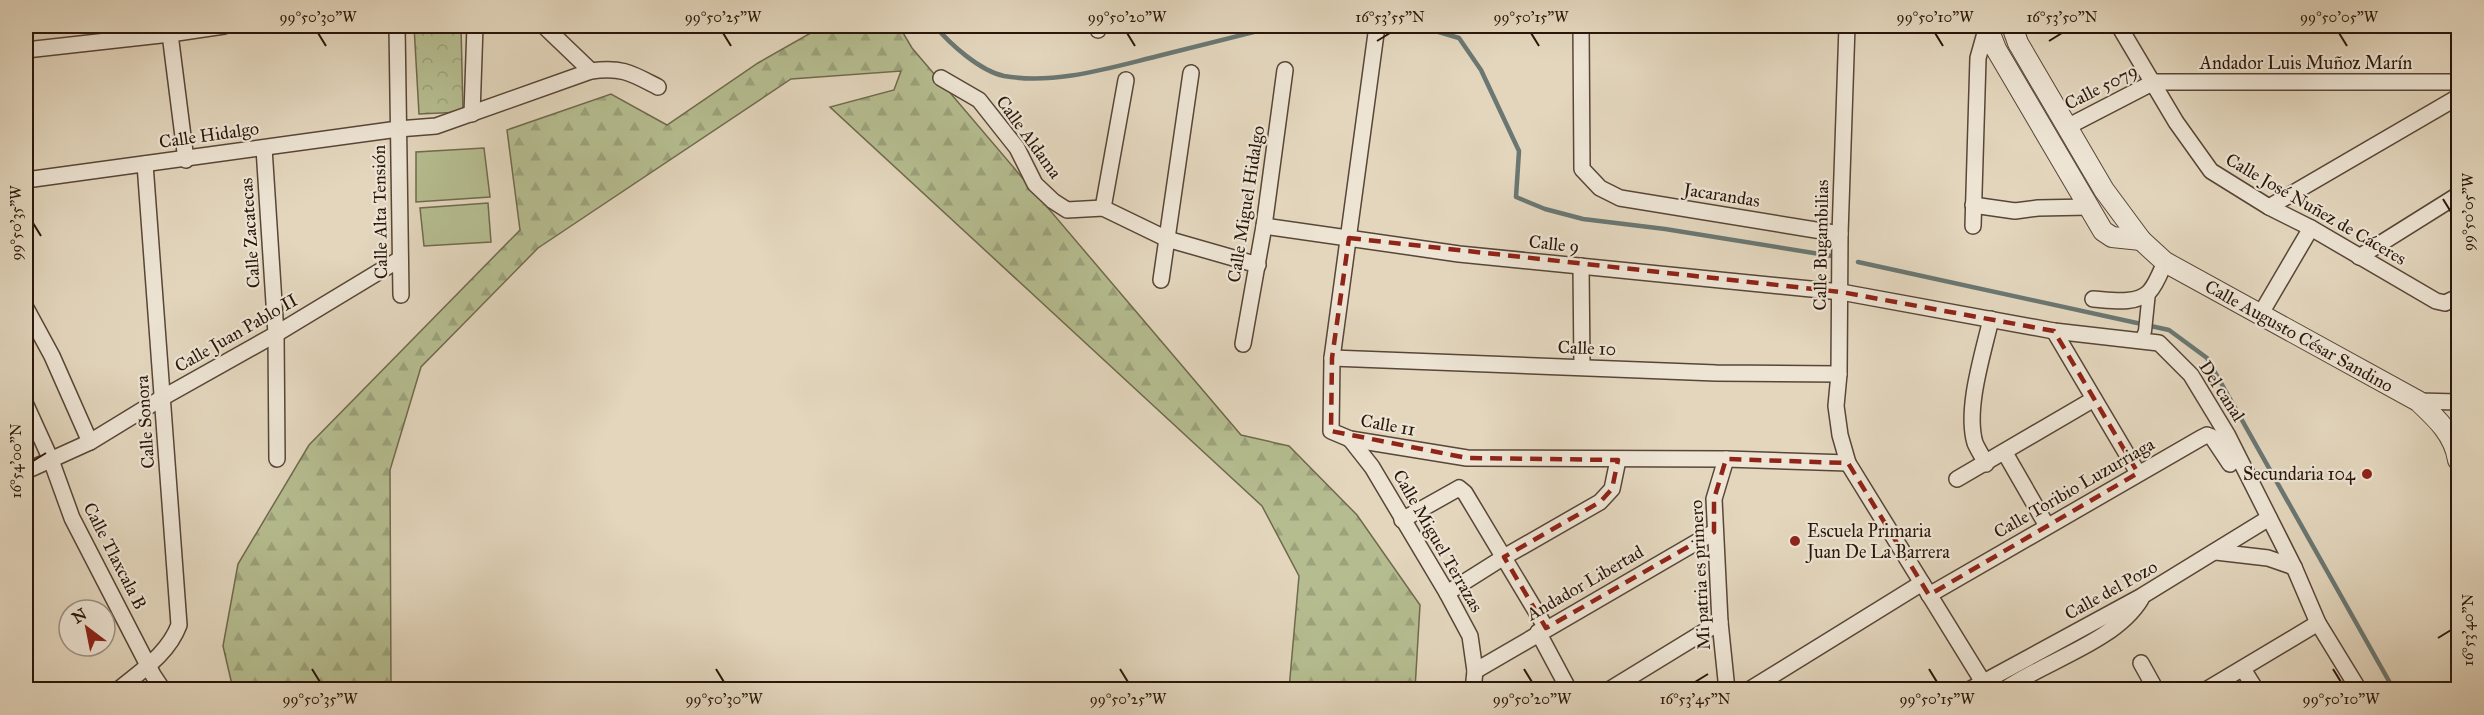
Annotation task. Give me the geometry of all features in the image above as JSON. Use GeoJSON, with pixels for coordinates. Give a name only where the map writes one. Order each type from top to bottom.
{"type":"FeatureCollection","features":[{"type":"Feature","properties":{"kind":"street"},"geometry":{"type":"LineString","coordinates":[[26,50],[224,26]]}},
{"type":"Feature","properties":{"kind":"street","name":"Calle Alta Tensión"},"geometry":{"type":"LineString","coordinates":[[397,26],[401,295]]}},
{"type":"Feature","properties":{"kind":"street"},"geometry":{"type":"LineString","coordinates":[[472,114],[475,26]]}},
{"type":"Feature","properties":{"kind":"street"},"geometry":{"type":"LineString","coordinates":[[544,26],[591,71]]}},
{"type":"Feature","properties":{"kind":"street","name":"Calle 11"},"geometry":{"type":"LineString","coordinates":[[1377,26],[1332,358],[1331,431],[1350,439],[1467,458],[1726,459],[1848,463]]}},
{"type":"Feature","properties":{"kind":"street","name":"Jacarandas"},"geometry":{"type":"LineString","coordinates":[[1581,26],[1582,169],[1600,188],[1620,198],[1840,234]]}},
{"type":"Feature","properties":{"kind":"street","name":"Calle Bugambilias"},"geometry":{"type":"LineString","coordinates":[[1847,26],[1840,234],[1839,374],[1836,406],[1840,435],[1848,463],[1983,682]]}},
{"type":"Feature","properties":{"kind":"street"},"geometry":{"type":"LineString","coordinates":[[1973,226],[1978,58],[1987,26]]}},
{"type":"Feature","properties":{"kind":"street"},"geometry":{"type":"LineString","coordinates":[[1987,26],[1996,49],[2103,231],[2112,237],[2140,240]]}},
{"type":"Feature","properties":{"kind":"street","name":"Calle Augusto César Sandino"},"geometry":{"type":"LineString","coordinates":[[2012,26],[2018,43],[2104,190],[2140,240],[2165,262],[2418,401],[2438,418],[2452,438],[2458,460]]}},
{"type":"Feature","properties":{"kind":"street","name":"Calle José Nuñez de Cáceres"},"geometry":{"type":"LineString","coordinates":[[2119,26],[2187,140],[2211,171],[2269,207],[2311,228],[2436,301],[2445,303],[2458,297]]}},
{"type":"Feature","properties":{"kind":"street"},"geometry":{"type":"LineString","coordinates":[[170,34],[186,159]]}},
{"type":"Feature","properties":{"kind":"street","name":"Calle Alta Tensión"},"geometry":{"type":"LineString","coordinates":[[398,129],[436,126],[591,71],[614,68],[658,87]]}},
{"type":"Feature","properties":{"kind":"street","name":"Calle Miguel Hidalgo"},"geometry":{"type":"LineString","coordinates":[[1243,344],[1258,265],[1286,70]]}},
{"type":"Feature","properties":{"kind":"street"},"geometry":{"type":"LineString","coordinates":[[1161,280],[1191,73]]}},
{"type":"Feature","properties":{"kind":"street","name":"Calle Aldama"},"geometry":{"type":"LineString","coordinates":[[941,78],[979,100],[1017,148],[1035,183],[1053,201],[1067,210],[1103,208],[1167,239],[1258,265]]}},
{"type":"Feature","properties":{"kind":"street"},"geometry":{"type":"LineString","coordinates":[[1103,208],[1126,80]]}},
{"type":"Feature","properties":{"kind":"street","name":"Calle 5079"},"geometry":{"type":"LineString","coordinates":[[2067,127],[2154,82]]}},
{"type":"Feature","properties":{"kind":"street","name":"Andador Luis Muñoz Marín"},"geometry":{"type":"LineString","coordinates":[[2154,82],[2458,82]]}},
{"type":"Feature","properties":{"kind":"street"},"geometry":{"type":"LineString","coordinates":[[2269,207],[2458,98]]}},
{"type":"Feature","properties":{"kind":"street","name":"Calle Hidalgo"},"geometry":{"type":"LineString","coordinates":[[26,180],[398,129]]}},
{"type":"Feature","properties":{"kind":"street","name":"Calle Zacatecas"},"geometry":{"type":"LineString","coordinates":[[264,148],[276,334],[277,459]]}},
{"type":"Feature","properties":{"kind":"street","name":"Calle Sonora"},"geometry":{"type":"LineString","coordinates":[[118,690],[149,667],[174,639],[179,624],[145,164]]}},
{"type":"Feature","properties":{"kind":"street"},"geometry":{"type":"LineString","coordinates":[[2359,257],[2458,195]]}},
{"type":"Feature","properties":{"kind":"street"},"geometry":{"type":"LineString","coordinates":[[1973,205],[2015,211],[2089,207]]}},
{"type":"Feature","properties":{"kind":"street","name":"Calle 9"},"geometry":{"type":"LineString","coordinates":[[1264,226],[1459,254],[1841,292]]}},
{"type":"Feature","properties":{"kind":"street"},"geometry":{"type":"LineString","coordinates":[[2260,315],[2311,228]]}},
{"type":"Feature","properties":{"kind":"street","name":"Calle Juan Pablo II"},"geometry":{"type":"LineString","coordinates":[[26,471],[90,442],[400,259]]}},
{"type":"Feature","properties":{"kind":"street"},"geometry":{"type":"LineString","coordinates":[[2143,336],[2149,292],[2165,262]]}},
{"type":"Feature","properties":{"kind":"street"},"geometry":{"type":"LineString","coordinates":[[1581,266],[1582,367]]}},
{"type":"Feature","properties":{"kind":"street","name":"Del canal"},"geometry":{"type":"LineString","coordinates":[[1841,292],[2054,331],[2143,336],[2159,343],[2191,375],[2228,436],[2294,567],[2318,623],[2359,690]]}},
{"type":"Feature","properties":{"kind":"street"},"geometry":{"type":"LineString","coordinates":[[2093,299],[2118,301],[2136,298],[2149,292]]}},
{"type":"Feature","properties":{"kind":"street"},"geometry":{"type":"LineString","coordinates":[[26,309],[52,356],[90,442]]}},
{"type":"Feature","properties":{"kind":"street"},"geometry":{"type":"LineString","coordinates":[[1986,464],[1976,443],[1972,422],[1991,319]]}},
{"type":"Feature","properties":{"kind":"street"},"geometry":{"type":"LineString","coordinates":[[2054,331],[2138,473]]}},
{"type":"Feature","properties":{"kind":"street","name":"Calle 10"},"geometry":{"type":"LineString","coordinates":[[1332,358],[1716,373],[1839,374]]}},
{"type":"Feature","properties":{"kind":"street"},"geometry":{"type":"LineString","coordinates":[[1957,479],[2094,399]]}},
{"type":"Feature","properties":{"kind":"street"},"geometry":{"type":"LineString","coordinates":[[2418,401],[2457,405]]}},
{"type":"Feature","properties":{"kind":"street","name":"Calle Tlaxcala B"},"geometry":{"type":"LineString","coordinates":[[26,405],[51,460],[72,518],[163,690]]}},
{"type":"Feature","properties":{"kind":"street","name":"Calle Toribio Luzurriaga"},"geometry":{"type":"LineString","coordinates":[[1749,690],[1925,589],[2047,526],[2207,435],[2217,442],[2230,464]]}},
{"type":"Feature","properties":{"kind":"street","name":"Calle Miguel Terrazas"},"geometry":{"type":"LineString","coordinates":[[1350,439],[1372,467],[1448,593],[1470,636],[1475,671],[1473,690]]}},
{"type":"Feature","properties":{"kind":"street"},"geometry":{"type":"LineString","coordinates":[[2005,453],[2047,526]]}},
{"type":"Feature","properties":{"kind":"street","name":"Mi patria es primero"},"geometry":{"type":"LineString","coordinates":[[1726,459],[1714,499],[1714,532],[1727,690]]}},
{"type":"Feature","properties":{"kind":"street"},"geometry":{"type":"LineString","coordinates":[[1448,593],[1504,557],[1600,502],[1612,489],[1618,460]]}},
{"type":"Feature","properties":{"kind":"street"},"geometry":{"type":"LineString","coordinates":[[1402,520],[1459,488],[1465,493],[1504,557],[1542,630],[1569,690]]}},
{"type":"Feature","properties":{"kind":"street","name":"Calle del Pozo"},"geometry":{"type":"LineString","coordinates":[[1969,690],[2142,596],[2269,518]]}},
{"type":"Feature","properties":{"kind":"street","name":"Andador Libertad"},"geometry":{"type":"LineString","coordinates":[[1475,671],[1714,532]]}},
{"type":"Feature","properties":{"kind":"street"},"geometry":{"type":"LineString","coordinates":[[2216,552],[2268,558],[2294,567]]}},
{"type":"Feature","properties":{"kind":"street"},"geometry":{"type":"LineString","coordinates":[[2004,690],[2116,627],[2133,613],[2142,596]]}},
{"type":"Feature","properties":{"kind":"street"},"geometry":{"type":"LineString","coordinates":[[1608,690],[1720,622]]}},
{"type":"Feature","properties":{"kind":"street"},"geometry":{"type":"LineString","coordinates":[[2206,690],[2318,623]]}},
{"type":"Feature","properties":{"kind":"street"},"geometry":{"type":"LineString","coordinates":[[2140,663],[2156,690]]}},
{"type":"Feature","properties":{"kind":"street"},"geometry":{"type":"LineString","coordinates":[[2243,669],[2256,690]]}},
{"type":"Feature","properties":{"kind":"highlighted area"},"geometry":{"type":"Polygon","coordinates":[[[1349,238],[1841,292],[2054,331],[2138,473],[1929,595],[1848,463],[1726,459],[1714,499],[1714,532],[1546,628],[1504,557],[1600,502],[1612,489],[1618,460],[1467,458],[1331,431],[1332,358],[1349,238]]]}},
{"type":"Feature","properties":{"kind":"green space"},"geometry":{"type":"Polygon","coordinates":[[[414,26],[461,26],[463,112],[419,114],[414,26]]]}},
{"type":"Feature","properties":{"kind":"green space"},"geometry":{"type":"Polygon","coordinates":[[[823,26],[899,26],[912,48],[1241,435],[1289,446],[1357,515],[1420,605],[1415,689],[1289,689],[1299,576],[1262,506],[830,107],[894,90],[901,71],[791,79],[538,248],[421,367],[390,470],[391,689],[233,689],[223,646],[238,564],[309,445],[520,230],[507,130],[611,94],[667,125],[758,63],[823,26]]]}},
{"type":"Feature","properties":{"kind":"green space"},"geometry":{"type":"Polygon","coordinates":[[[484,148],[490,197],[416,202],[416,152],[484,148]]]}},
{"type":"Feature","properties":{"kind":"green space"},"geometry":{"type":"Polygon","coordinates":[[[488,203],[491,242],[424,246],[420,208],[488,203]]]}},
{"type":"Feature","properties":{"kind":"waterway"},"geometry":{"type":"LineString","coordinates":[[935,26],[957,48],[985,69],[1004,76],[1023,78],[1082,74],[1278,26]]}},
{"type":"Feature","properties":{"kind":"waterway"},"geometry":{"type":"LineString","coordinates":[[1419,26],[1459,38],[1481,70],[1519,151],[1516,197],[1545,209],[1583,219],[1665,229],[1832,256]]}},
{"type":"Feature","properties":{"kind":"waterway"},"geometry":{"type":"LineString","coordinates":[[1858,262],[2169,330],[2207,358],[2394,690]]}},
{"type":"Feature","properties":{"kind":"place","name":"Secundaria 104"},"geometry":{"type":"Point","coordinates":[2367,474]}},
{"type":"Feature","properties":{"kind":"place","name":"Escuela Primaria Juan De La Barrera"},"geometry":{"type":"Point","coordinates":[1795,541]}}]}
